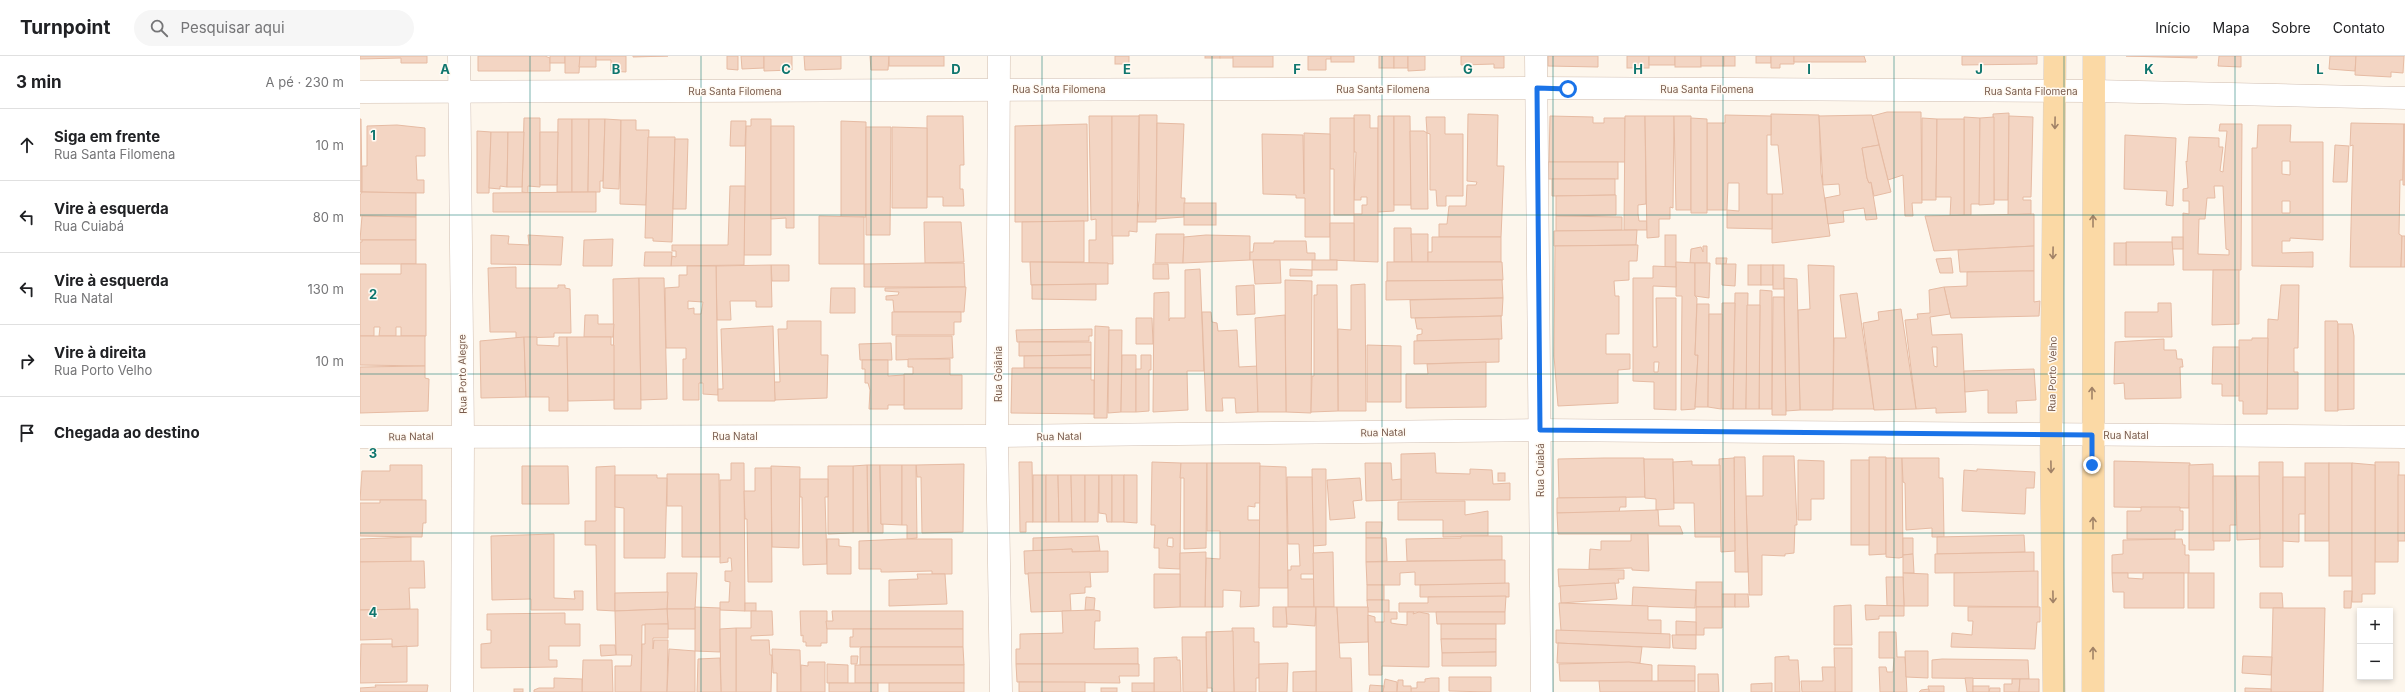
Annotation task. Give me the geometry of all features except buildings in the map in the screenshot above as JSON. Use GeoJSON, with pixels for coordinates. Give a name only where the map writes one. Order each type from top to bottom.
{"type":"FeatureCollection","features":[{"type":"Feature","properties":{"kind":"main road","name":"Rua Porto Velho"},"geometry":{"type":"LineString","coordinates":[[2054,692],[2051,435],[2055,56]]}},
{"type":"Feature","properties":{"kind":"main road"},"geometry":{"type":"LineString","coordinates":[[2094,56],[2092,435],[2094,692]]}},
{"type":"Feature","properties":{"kind":"street","name":"Rua Porto Alegre"},"geometry":{"type":"LineString","coordinates":[[459,56],[463,436],[462,692]]}},
{"type":"Feature","properties":{"kind":"street","name":"Rua Goiânia"},"geometry":{"type":"LineString","coordinates":[[999,56],[997,436],[1001,692]]}},
{"type":"Feature","properties":{"kind":"street","name":"Rua Cuiabá"},"geometry":{"type":"LineString","coordinates":[[1536,56],[1542,692]]}},
{"type":"Feature","properties":{"kind":"street","name":"Rua Santa Filomena"},"geometry":{"type":"LineString","coordinates":[[360,92],[1537,88],[2094,91],[2405,98]]}},
{"type":"Feature","properties":{"kind":"street","name":"Rua Natal"},"geometry":{"type":"LineString","coordinates":[[360,436],[997,436],[1540,430],[2405,438]]}},
{"type":"Feature","properties":{"kind":"route"},"geometry":{"type":"LineString","coordinates":[[1568,89],[1537,88],[1540,430],[2092,435],[2092,465]]}}]}
